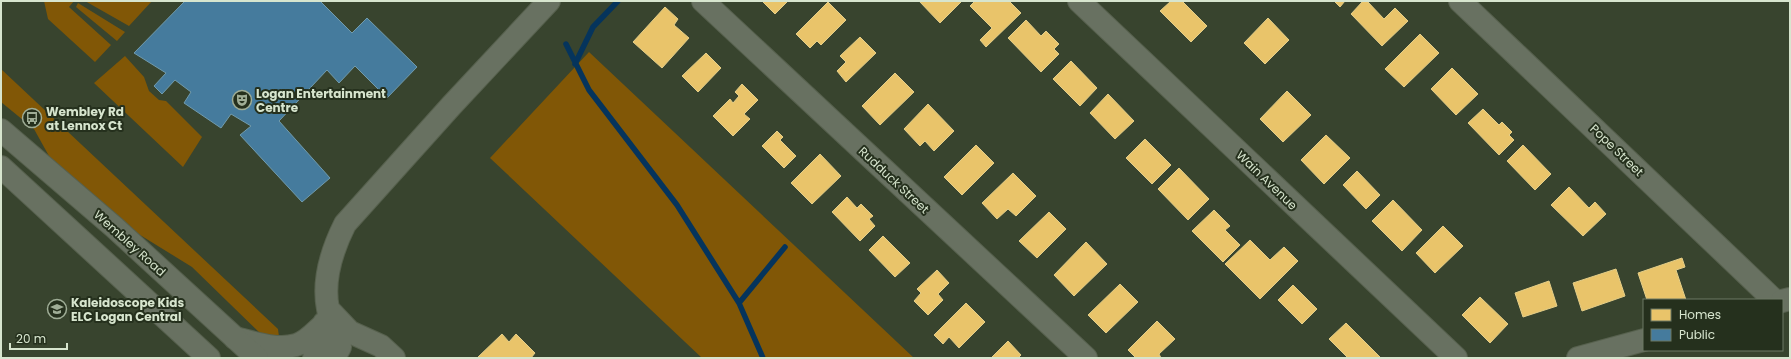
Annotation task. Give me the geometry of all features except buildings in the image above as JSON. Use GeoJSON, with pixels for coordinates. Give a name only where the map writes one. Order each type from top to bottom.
{"type":"FeatureCollection","features":[{"type":"Feature","properties":{"kind":"street"},"geometry":{"type":"LineString","coordinates":[[314,358],[325,317],[328,270],[333,247],[345,224],[451,106],[549,1]]}},
{"type":"Feature","properties":{"kind":"street","name":"Rudduck Street"},"geometry":{"type":"LineString","coordinates":[[702,1],[1086,358]]}},
{"type":"Feature","properties":{"kind":"street","name":"Wain Avenue"},"geometry":{"type":"LineString","coordinates":[[1079,1],[1456,358]]}},
{"type":"Feature","properties":{"kind":"street","name":"Pope Street"},"geometry":{"type":"LineString","coordinates":[[1460,1],[1773,299]]}},
{"type":"Feature","properties":{"kind":"street","name":"Wembley Road"},"geometry":{"type":"LineString","coordinates":[[1,130],[114,227],[257,358]]}},
{"type":"Feature","properties":{"kind":"street"},"geometry":{"type":"LineString","coordinates":[[1,167],[209,358]]}},
{"type":"Feature","properties":{"kind":"street"},"geometry":{"type":"LineString","coordinates":[[235,338],[272,345],[291,346],[306,340],[325,317]]}},
{"type":"Feature","properties":{"kind":"street"},"geometry":{"type":"LineString","coordinates":[[325,317],[338,354]]}},
{"type":"Feature","properties":{"kind":"street"},"geometry":{"type":"LineString","coordinates":[[325,317],[350,332],[381,346],[394,358]]}},
{"type":"Feature","properties":{"kind":"street"},"geometry":{"type":"LineString","coordinates":[[1578,358],[1643,340]]}},
{"type":"Feature","properties":{"kind":"shaded area"},"geometry":{"type":"Polygon","coordinates":[[[44,1],[74,1],[69,7],[111,45],[95,62],[48,19],[44,1]]]}},
{"type":"Feature","properties":{"kind":"shaded area"},"geometry":{"type":"Polygon","coordinates":[[[85,1],[152,1],[129,26],[85,1]]]}},
{"type":"Feature","properties":{"kind":"shaded area"},"geometry":{"type":"Polygon","coordinates":[[[78,3],[125,32],[117,41],[76,7],[78,3]]]}},
{"type":"Feature","properties":{"kind":"shaded area"},"geometry":{"type":"Polygon","coordinates":[[[589,52],[914,358],[702,358],[490,158],[589,52]]]}},
{"type":"Feature","properties":{"kind":"shaded area"},"geometry":{"type":"Polygon","coordinates":[[[125,56],[144,77],[149,91],[159,100],[166,101],[202,137],[183,167],[94,83],[125,56]]]}},
{"type":"Feature","properties":{"kind":"shaded area"},"geometry":{"type":"Polygon","coordinates":[[[1,69],[278,329],[279,337],[262,335],[192,267],[119,222],[49,156],[34,129],[1,102],[1,69]]]}},
{"type":"Feature","properties":{"kind":"waterway"},"geometry":{"type":"LineString","coordinates":[[575,64],[593,27],[618,1]]}},
{"type":"Feature","properties":{"kind":"waterway"},"geometry":{"type":"LineString","coordinates":[[566,44],[589,90],[677,205],[739,303],[763,358]]}},
{"type":"Feature","properties":{"kind":"waterway"},"geometry":{"type":"LineString","coordinates":[[739,303],[785,247]]}},
{"type":"Feature","properties":{"kind":"place","name":"Logan Entertainment Centre"},"geometry":{"type":"Point","coordinates":[242,100]}},
{"type":"Feature","properties":{"kind":"place","name":"Wembley Rd at Lennox Ct"},"geometry":{"type":"Point","coordinates":[32,118]}},
{"type":"Feature","properties":{"kind":"place","name":"Kaleidoscope Kids ELC Logan Central"},"geometry":{"type":"Point","coordinates":[57,309]}}]}
